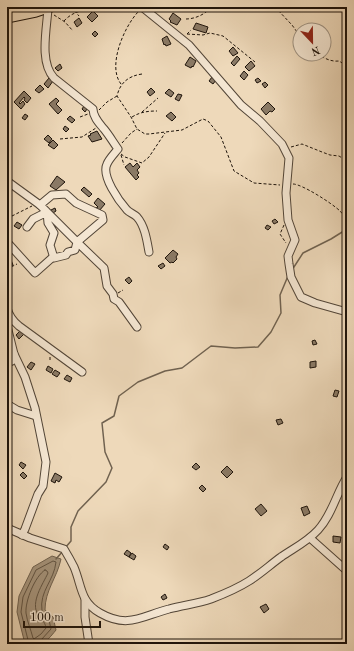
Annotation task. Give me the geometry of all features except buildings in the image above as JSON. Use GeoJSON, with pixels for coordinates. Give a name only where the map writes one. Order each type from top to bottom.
{"type":"FeatureCollection","features":[{"type":"Feature","properties":{"kind":"main road"},"geometry":{"type":"LineString","coordinates":[[7,18],[49,9]]}},
{"type":"Feature","properties":{"kind":"street"},"geometry":{"type":"LineString","coordinates":[[7,8],[11,7]]}},
{"type":"Feature","properties":{"kind":"street"},"geometry":{"type":"LineString","coordinates":[[141,8],[189,45],[241,105],[272,132],[285,150],[289,162],[286,185],[288,220],[295,240],[288,256],[291,277],[301,297],[347,312]]}},
{"type":"Feature","properties":{"kind":"street"},"geometry":{"type":"LineString","coordinates":[[49,9],[45,42],[48,71],[54,78],[94,109],[93,112],[100,125],[118,149],[107,164],[106,175],[109,183],[127,210],[137,218],[144,232],[149,252]]}},
{"type":"Feature","properties":{"kind":"street"},"geometry":{"type":"LineString","coordinates":[[7,181],[47,212],[104,268],[107,286],[113,294],[114,300],[119,302],[137,327]]}},
{"type":"Feature","properties":{"kind":"street"},"geometry":{"type":"LineString","coordinates":[[7,242],[35,273],[54,257],[66,255],[68,252],[75,250],[77,242],[103,220],[102,215],[76,203],[66,194],[52,195],[38,204]]}},
{"type":"Feature","properties":{"kind":"street"},"geometry":{"type":"LineString","coordinates":[[27,227],[33,219],[47,212]]}},
{"type":"Feature","properties":{"kind":"street"},"geometry":{"type":"LineString","coordinates":[[47,212],[48,223],[54,233],[50,245],[54,257]]}},
{"type":"Feature","properties":{"kind":"street"},"geometry":{"type":"LineString","coordinates":[[7,308],[9,314],[19,326],[82,372]]}},
{"type":"Feature","properties":{"kind":"street"},"geometry":{"type":"LineString","coordinates":[[7,326],[14,354],[25,377],[36,416],[46,462],[43,486],[38,494],[26,529],[22,535]]}},
{"type":"Feature","properties":{"kind":"street"},"geometry":{"type":"LineString","coordinates":[[7,363],[12,361],[14,354]]}},
{"type":"Feature","properties":{"kind":"street"},"geometry":{"type":"LineString","coordinates":[[7,404],[17,410],[36,416]]}},
{"type":"Feature","properties":{"kind":"street"},"geometry":{"type":"LineString","coordinates":[[84,599],[100,613],[122,622],[133,622],[171,608],[191,605],[228,592],[250,581],[282,556],[310,538],[327,519],[347,477]]}},
{"type":"Feature","properties":{"kind":"street"},"geometry":{"type":"LineString","coordinates":[[7,528],[42,543],[64,549],[74,567],[84,599],[85,617],[90,644]]}},
{"type":"Feature","properties":{"kind":"street"},"geometry":{"type":"LineString","coordinates":[[310,538],[347,571]]}},
{"type":"Feature","properties":{"kind":"path"},"geometry":{"type":"LineString","coordinates":[[71,7],[80,16]]}},
{"type":"Feature","properties":{"kind":"path"},"geometry":{"type":"LineString","coordinates":[[186,19],[193,19],[209,10],[210,7]]}},
{"type":"Feature","properties":{"kind":"path"},"geometry":{"type":"LineString","coordinates":[[275,7],[292,25]]}},
{"type":"Feature","properties":{"kind":"path"},"geometry":{"type":"LineString","coordinates":[[121,84],[118,79],[115,66],[117,49],[129,24],[141,8]]}},
{"type":"Feature","properties":{"kind":"path"},"geometry":{"type":"LineString","coordinates":[[49,9],[54,16],[64,21],[73,31]]}},
{"type":"Feature","properties":{"kind":"path"},"geometry":{"type":"LineString","coordinates":[[64,21],[68,17],[83,10],[89,11]]}},
{"type":"Feature","properties":{"kind":"path"},"geometry":{"type":"LineString","coordinates":[[191,30],[187,34],[203,35],[210,33],[223,36],[255,62]]}},
{"type":"Feature","properties":{"kind":"path"},"geometry":{"type":"LineString","coordinates":[[332,61],[339,60],[347,66]]}},
{"type":"Feature","properties":{"kind":"path"},"geometry":{"type":"LineString","coordinates":[[142,74],[130,78],[121,84],[118,89],[117,96],[138,129],[145,134],[165,132],[187,128],[201,120],[208,121],[221,137],[234,171],[254,183],[286,185],[298,184],[336,207],[342,212],[347,221]]}},
{"type":"Feature","properties":{"kind":"path"},"geometry":{"type":"LineString","coordinates":[[80,117],[100,110],[107,102],[117,96]]}},
{"type":"Feature","properties":{"kind":"path"},"geometry":{"type":"LineString","coordinates":[[131,117],[141,112],[158,98]]}},
{"type":"Feature","properties":{"kind":"path"},"geometry":{"type":"LineString","coordinates":[[141,112],[157,111]]}},
{"type":"Feature","properties":{"kind":"path"},"geometry":{"type":"LineString","coordinates":[[60,139],[82,137],[100,125]]}},
{"type":"Feature","properties":{"kind":"path"},"geometry":{"type":"LineString","coordinates":[[118,149],[131,133],[138,129]]}},
{"type":"Feature","properties":{"kind":"path"},"geometry":{"type":"LineString","coordinates":[[124,165],[121,154],[142,163],[152,152],[165,132]]}},
{"type":"Feature","properties":{"kind":"path"},"geometry":{"type":"LineString","coordinates":[[285,150],[302,144],[330,155],[339,156],[347,161]]}},
{"type":"Feature","properties":{"kind":"path"},"geometry":{"type":"LineString","coordinates":[[7,218],[38,204]]}},
{"type":"Feature","properties":{"kind":"path"},"geometry":{"type":"LineString","coordinates":[[288,220],[280,234],[290,250]]}},
{"type":"Feature","properties":{"kind":"path"},"geometry":{"type":"LineString","coordinates":[[7,269],[24,260]]}},
{"type":"Feature","properties":{"kind":"water"},"geometry":{"type":"Polygon","coordinates":[[[52,556],[61,559],[47,596],[45,610],[53,617],[56,630],[49,639],[43,643],[25,644],[17,612],[19,596],[33,567],[52,556]]]}},
{"type":"Feature","properties":{"kind":"waterway"},"geometry":{"type":"LineString","coordinates":[[292,270],[303,253],[347,229]]}},
{"type":"Feature","properties":{"kind":"waterway"},"geometry":{"type":"LineString","coordinates":[[65,548],[71,541],[71,527],[78,511],[106,482],[112,468],[105,452],[102,423],[114,416],[119,396],[138,382],[165,371],[182,368],[211,346],[235,348],[258,347],[271,332],[281,313],[280,295],[288,276]]}},
{"type":"Feature","properties":{"kind":"waterway"},"geometry":{"type":"LineString","coordinates":[[56,559],[63,551]]}}]}
